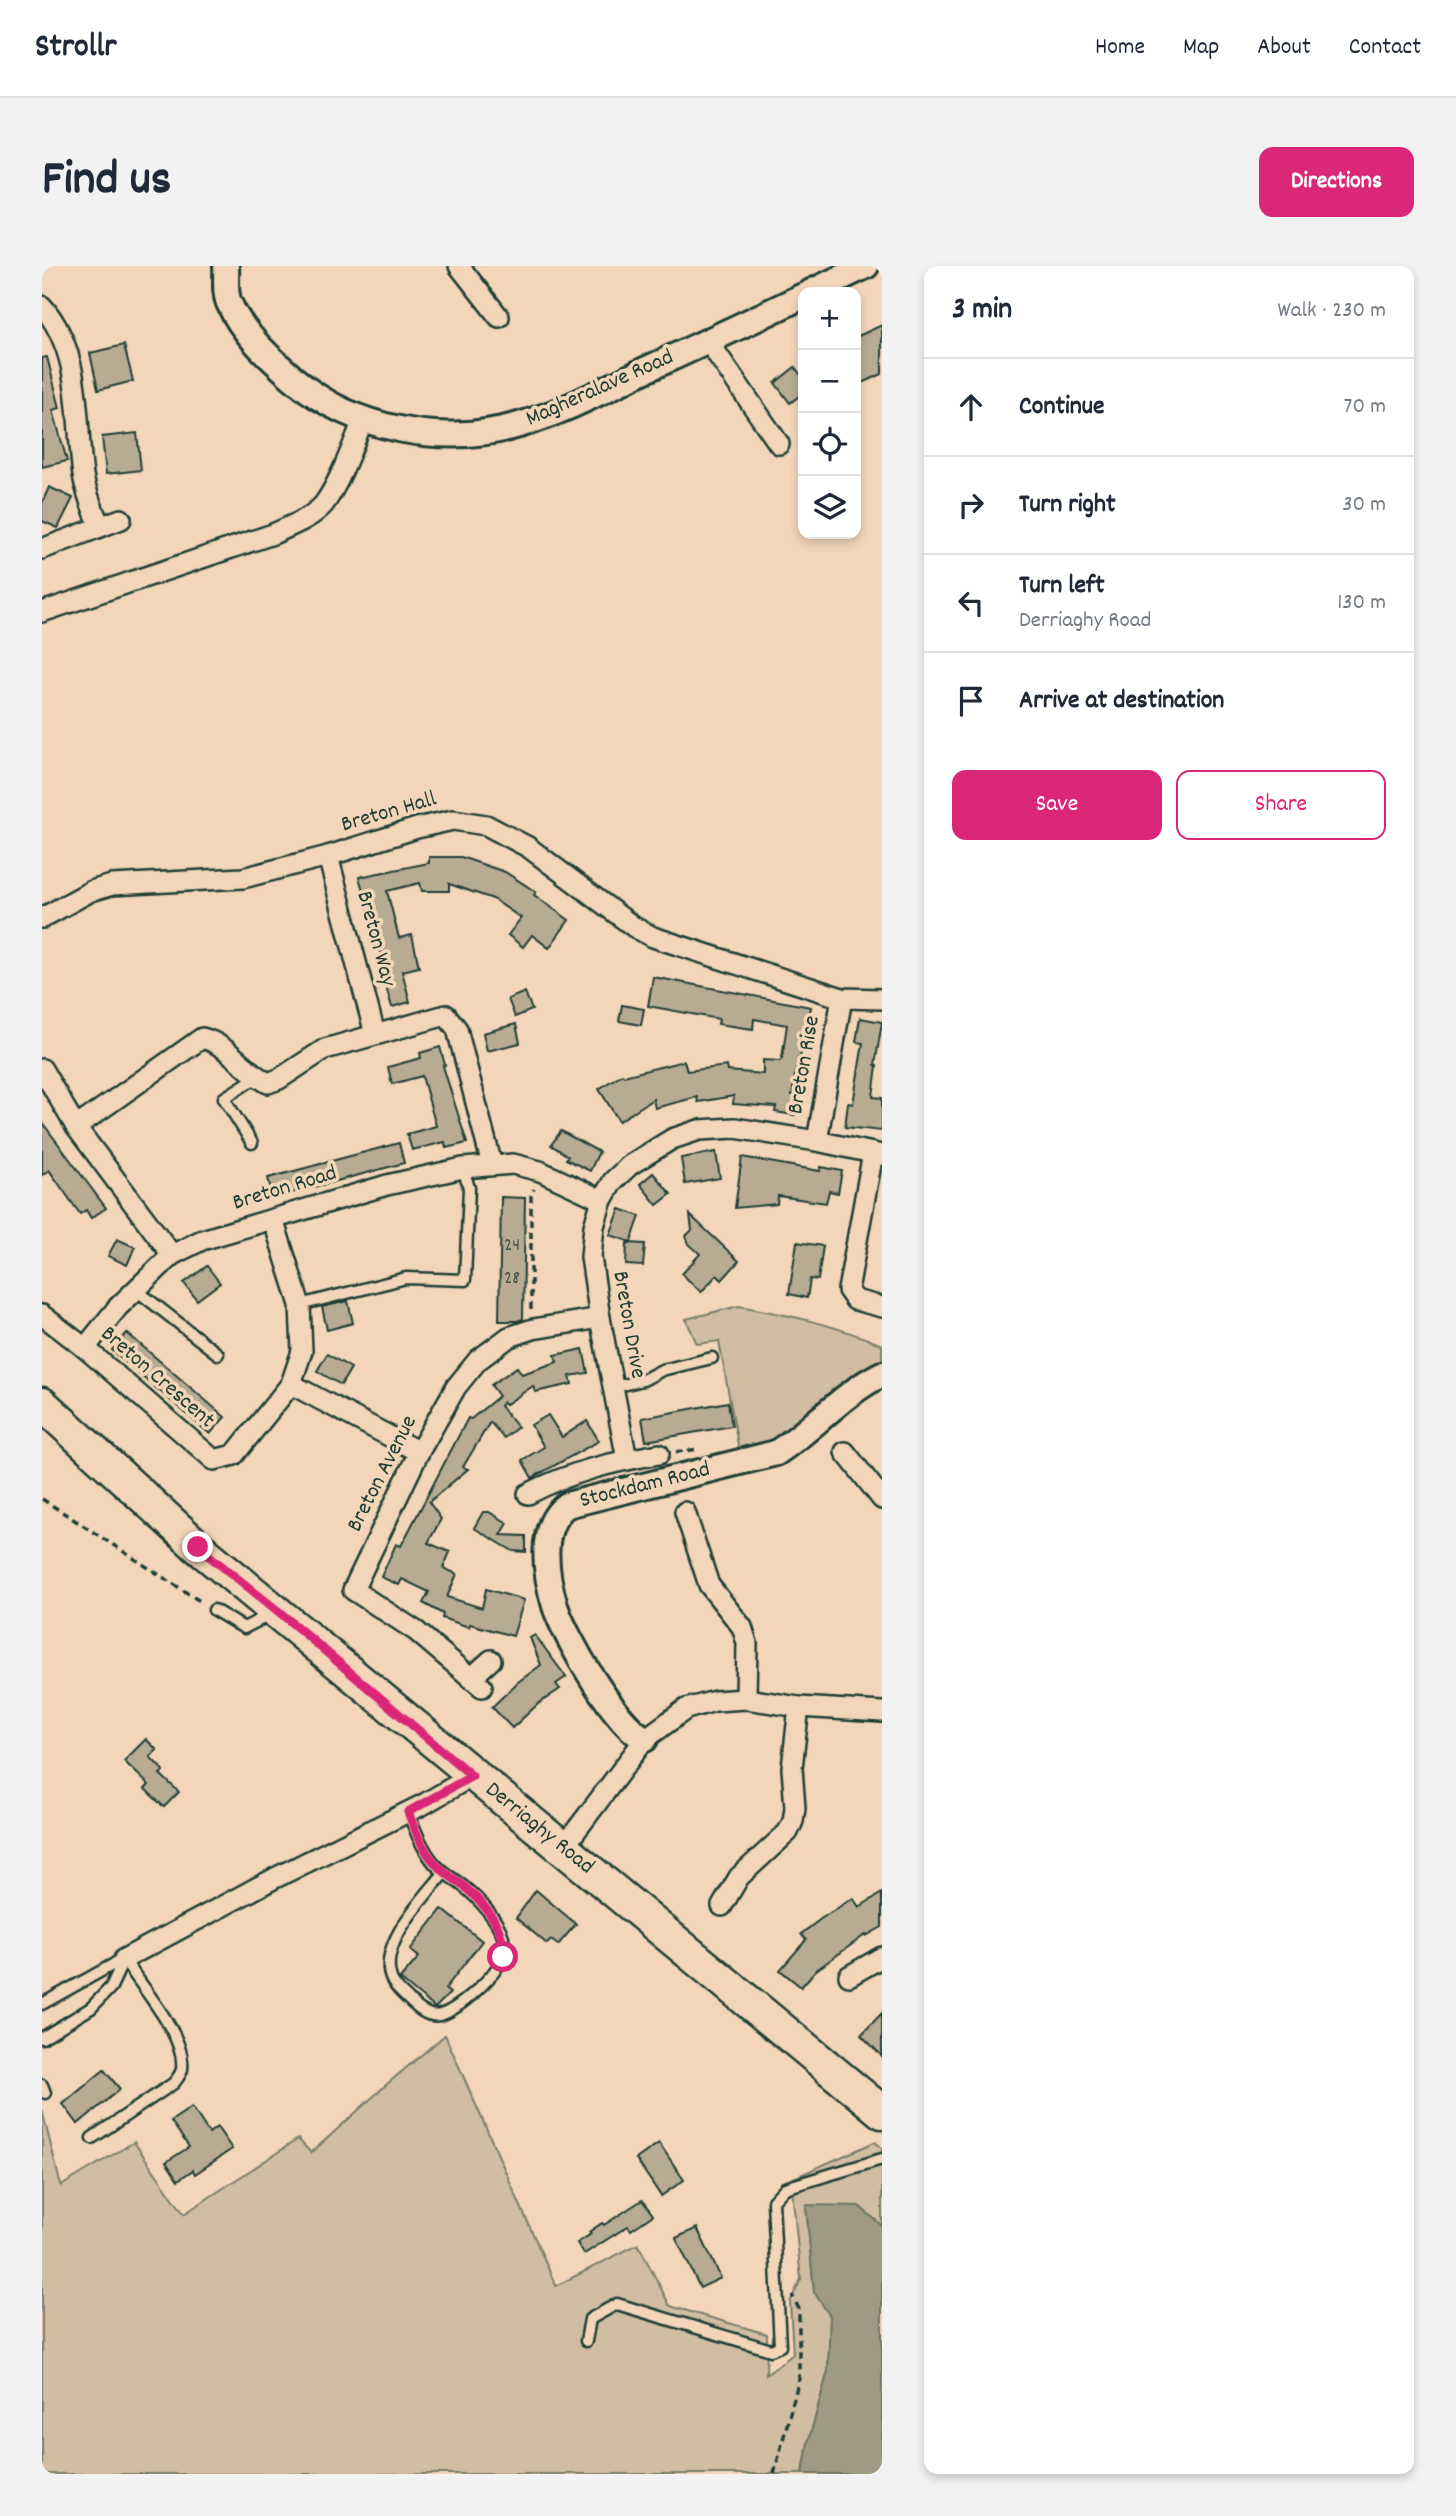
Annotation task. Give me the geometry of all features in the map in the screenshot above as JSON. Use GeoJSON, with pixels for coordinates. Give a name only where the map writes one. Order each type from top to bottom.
{"type":"FeatureCollection","features":[{"type":"Feature","properties":{"kind":"main road","name":"Derriaghy Road"},"geometry":{"type":"LineString","coordinates":[[42,1404],[198,1547],[882,2112]]}},
{"type":"Feature","properties":{"kind":"street","name":"Magheralave Road"},"geometry":{"type":"LineString","coordinates":[[226,266],[229,303],[245,329],[262,349],[311,392],[363,420],[395,428],[436,433],[486,432],[516,426],[563,409],[798,298]]}},
{"type":"Feature","properties":{"kind":"street"},"geometry":{"type":"LineString","coordinates":[[459,266],[499,317]]}},
{"type":"Feature","properties":{"kind":"street"},"geometry":{"type":"LineString","coordinates":[[822,287],[866,266]]}},
{"type":"Feature","properties":{"kind":"street"},"geometry":{"type":"LineString","coordinates":[[42,306],[67,350],[77,391],[84,478],[100,526]]}},
{"type":"Feature","properties":{"kind":"street"},"geometry":{"type":"LineString","coordinates":[[708,341],[779,444]]}},
{"type":"Feature","properties":{"kind":"street"},"geometry":{"type":"LineString","coordinates":[[42,612],[273,534],[304,520],[323,504],[363,420]]}},
{"type":"Feature","properties":{"kind":"street"},"geometry":{"type":"LineString","coordinates":[[42,549],[121,519]]}},
{"type":"Feature","properties":{"kind":"street","name":"Breton Hall"},"geometry":{"type":"LineString","coordinates":[[42,918],[91,891],[111,884],[243,878],[453,820],[486,825],[528,847],[634,927],[653,937],[842,998],[882,999]]}},
{"type":"Feature","properties":{"kind":"street","name":"Breton Way"},"geometry":{"type":"LineString","coordinates":[[328,856],[375,1034]]}},
{"type":"Feature","properties":{"kind":"street","name":"Breton Rise"},"geometry":{"type":"LineString","coordinates":[[817,1141],[842,998]]}},
{"type":"Feature","properties":{"kind":"street"},"geometry":{"type":"LineString","coordinates":[[76,1127],[202,1038],[214,1040],[257,1077],[268,1083],[279,1079],[325,1049],[446,1015],[457,1029],[492,1165]]}},
{"type":"Feature","properties":{"kind":"street"},"geometry":{"type":"LineString","coordinates":[[42,1069],[76,1127],[172,1255]]}},
{"type":"Feature","properties":{"kind":"street"},"geometry":{"type":"LineString","coordinates":[[602,1200],[613,1181],[630,1165],[672,1139],[699,1130],[735,1128],[878,1154],[848,1290],[855,1300],[882,1307]]}},
{"type":"Feature","properties":{"kind":"street","name":"Breton Road"},"geometry":{"type":"LineString","coordinates":[[85,1348],[135,1289],[172,1255],[202,1240],[387,1185],[463,1168],[513,1164],[540,1171],[602,1200]]}},
{"type":"Feature","properties":{"kind":"street","name":"Breton Drive"},"geometry":{"type":"LineString","coordinates":[[602,1200],[594,1226],[591,1257],[627,1460]]}},
{"type":"Feature","properties":{"kind":"street","name":"Breton Crescent"},"geometry":{"type":"LineString","coordinates":[[42,1315],[85,1348],[214,1460],[234,1455],[291,1384],[302,1350],[300,1305],[273,1219]]}},
{"type":"Feature","properties":{"kind":"street","name":"Breton Avenue"},"geometry":{"type":"LineString","coordinates":[[491,1660],[476,1683],[416,1631],[354,1590],[419,1452],[456,1387],[478,1360],[509,1337],[534,1329],[600,1318]]}},
{"type":"Feature","properties":{"kind":"street","name":"Stockdam Road"},"geometry":{"type":"LineString","coordinates":[[645,1739],[618,1716],[601,1693],[556,1607],[548,1574],[547,1547],[552,1520],[557,1512],[566,1505],[776,1453],[795,1441],[850,1392],[882,1374]]}},
{"type":"Feature","properties":{"kind":"street"},"geometry":{"type":"LineString","coordinates":[[291,1384],[419,1452]]}},
{"type":"Feature","properties":{"kind":"street"},"geometry":{"type":"LineString","coordinates":[[845,1452],[882,1499]]}},
{"type":"Feature","properties":{"kind":"street"},"geometry":{"type":"LineString","coordinates":[[527,1494],[582,1470],[659,1454]]}},
{"type":"Feature","properties":{"kind":"street"},"geometry":{"type":"LineString","coordinates":[[685,1512],[709,1585],[742,1627],[745,1635],[746,1699]]}},
{"type":"Feature","properties":{"kind":"street"},"geometry":{"type":"LineString","coordinates":[[563,1848],[645,1739],[686,1709],[715,1701],[746,1699],[799,1707],[882,1712]]}},
{"type":"Feature","properties":{"kind":"street"},"geometry":{"type":"LineString","coordinates":[[722,1906],[739,1877],[788,1832],[793,1821],[795,1808],[792,1768],[799,1707]]}},
{"type":"Feature","properties":{"kind":"street"},"geometry":{"type":"LineString","coordinates":[[124,1959],[472,1776]]}},
{"type":"Feature","properties":{"kind":"street"},"geometry":{"type":"LineString","coordinates":[[849,1976],[882,1957]]}},
{"type":"Feature","properties":{"kind":"lane"},"geometry":{"type":"LineString","coordinates":[[252,1143],[224,1098],[257,1077]]}},
{"type":"Feature","properties":{"kind":"lane"},"geometry":{"type":"LineString","coordinates":[[300,1305],[406,1278],[465,1280],[469,1188],[463,1168]]}},
{"type":"Feature","properties":{"kind":"lane"},"geometry":{"type":"LineString","coordinates":[[135,1289],[218,1354]]}},
{"type":"Feature","properties":{"kind":"lane"},"geometry":{"type":"LineString","coordinates":[[614,1387],[643,1380],[662,1370],[712,1358]]}},
{"type":"Feature","properties":{"kind":"lane"},"geometry":{"type":"LineString","coordinates":[[214,1610],[244,1628],[278,1611]]}},
{"type":"Feature","properties":{"kind":"lane"},"geometry":{"type":"LineString","coordinates":[[408,1812],[426,1851],[444,1873],[465,1888],[502,1933],[504,1950],[499,1965],[468,1997],[451,2010],[435,2015],[428,2014],[413,2004],[394,1984],[388,1966],[394,1941],[444,1873]]}},
{"type":"Feature","properties":{"kind":"lane"},"geometry":{"type":"LineString","coordinates":[[42,2004],[124,1959]]}},
{"type":"Feature","properties":{"kind":"lane"},"geometry":{"type":"LineString","coordinates":[[42,2038],[91,2008],[111,1987],[124,1959]]}},
{"type":"Feature","properties":{"kind":"lane"},"geometry":{"type":"LineString","coordinates":[[92,2138],[174,2083],[181,2073],[179,2052],[160,2009],[124,1959]]}},
{"type":"Feature","properties":{"kind":"lane"},"geometry":{"type":"LineString","coordinates":[[586,2341],[590,2319],[617,2304],[771,2350],[780,2346],[774,2201],[785,2188],[882,2159]]}},
{"type":"Feature","properties":{"kind":"path"},"geometry":{"type":"LineString","coordinates":[[534,1329],[531,1305],[531,1196],[540,1171]]}},
{"type":"Feature","properties":{"kind":"path"},"geometry":{"type":"LineString","coordinates":[[659,1454],[701,1448]]}},
{"type":"Feature","properties":{"kind":"path"},"geometry":{"type":"LineString","coordinates":[[42,1499],[214,1610]]}},
{"type":"Feature","properties":{"kind":"path"},"geometry":{"type":"LineString","coordinates":[[774,2474],[799,2379],[799,2309],[776,2265]]}},
{"type":"Feature","properties":{"kind":"shaded area"},"geometry":{"type":"Polygon","coordinates":[[[739,1306],[812,1321],[882,1345],[882,1371],[783,1439],[740,1456],[719,1341],[697,1344],[686,1319],[739,1306]]]}},
{"type":"Feature","properties":{"kind":"shaded area"},"geometry":{"type":"Polygon","coordinates":[[[445,2035],[556,2286],[638,2244],[670,2306],[767,2334],[766,2375],[793,2354],[790,2302],[801,2279],[791,2179],[875,2142],[882,2148],[882,2226],[859,2206],[806,2206],[814,2292],[830,2316],[828,2371],[808,2443],[803,2474],[42,2474],[42,2110],[61,2186],[134,2142],[184,2214],[298,2139],[311,2153],[445,2035]]]}},
{"type":"Feature","properties":{"kind":"shaded area"},"geometry":{"type":"Polygon","coordinates":[[[806,2205],[859,2206],[882,2226],[882,2474],[803,2474],[808,2443],[828,2371],[830,2316],[814,2292],[806,2205]]]}},
{"type":"Feature","properties":{"kind":"building"},"geometry":{"type":"Polygon","coordinates":[[[882,325],[882,374],[861,384],[861,350],[861,335],[882,325]]]}},
{"type":"Feature","properties":{"kind":"building"},"geometry":{"type":"Polygon","coordinates":[[[124,345],[133,381],[98,390],[90,353],[124,345]]]}},
{"type":"Feature","properties":{"kind":"building"},"geometry":{"type":"Polygon","coordinates":[[[47,357],[60,408],[53,410],[67,461],[42,467],[42,358],[47,357]]]}},
{"type":"Feature","properties":{"kind":"building"},"geometry":{"type":"Polygon","coordinates":[[[795,367],[798,371],[798,397],[790,403],[775,383],[795,367]]]}},
{"type":"Feature","properties":{"kind":"building"},"geometry":{"type":"Polygon","coordinates":[[[137,433],[141,470],[106,474],[102,437],[137,433]]]}},
{"type":"Feature","properties":{"kind":"building"},"geometry":{"type":"Polygon","coordinates":[[[49,487],[73,498],[58,528],[42,521],[42,503],[49,487]]]}},
{"type":"Feature","properties":{"kind":"building"},"geometry":{"type":"Polygon","coordinates":[[[429,857],[461,857],[505,872],[536,892],[534,895],[569,920],[549,948],[532,935],[523,947],[508,935],[521,918],[493,899],[449,884],[449,891],[422,891],[420,883],[387,891],[399,938],[412,935],[419,967],[402,971],[410,1002],[392,1007],[386,987],[391,986],[359,877],[429,863],[429,857]]]}},
{"type":"Feature","properties":{"kind":"building"},"geometry":{"type":"Polygon","coordinates":[[[653,977],[811,1007],[792,1095],[798,1096],[795,1115],[775,1112],[776,1107],[733,1104],[734,1096],[698,1102],[697,1097],[655,1108],[653,1099],[619,1121],[599,1089],[622,1074],[624,1076],[684,1061],[687,1071],[727,1066],[728,1071],[763,1074],[763,1060],[780,1061],[782,1058],[787,1025],[754,1019],[753,1029],[718,1024],[719,1019],[648,1006],[653,977]]]}},
{"type":"Feature","properties":{"kind":"building"},"geometry":{"type":"Polygon","coordinates":[[[525,992],[532,1010],[515,1017],[508,999],[525,992]]]}},
{"type":"Feature","properties":{"kind":"building"},"geometry":{"type":"Polygon","coordinates":[[[622,1005],[644,1009],[641,1025],[619,1021],[622,1005]]]}},
{"type":"Feature","properties":{"kind":"building"},"geometry":{"type":"Polygon","coordinates":[[[860,1018],[882,1022],[873,1097],[882,1098],[882,1131],[845,1127],[848,1103],[853,1104],[863,1043],[856,1042],[860,1018]]]}},
{"type":"Feature","properties":{"kind":"building"},"geometry":{"type":"Polygon","coordinates":[[[516,1024],[520,1043],[487,1051],[483,1033],[516,1024]]]}},
{"type":"Feature","properties":{"kind":"building"},"geometry":{"type":"Polygon","coordinates":[[[440,1047],[445,1065],[443,1066],[467,1143],[446,1148],[445,1142],[412,1150],[407,1134],[436,1126],[422,1076],[392,1084],[388,1067],[421,1058],[420,1053],[440,1047]]]}},
{"type":"Feature","properties":{"kind":"building"},"geometry":{"type":"Polygon","coordinates":[[[42,1122],[106,1208],[91,1218],[86,1210],[80,1214],[49,1170],[42,1175],[42,1122]]]}},
{"type":"Feature","properties":{"kind":"building"},"geometry":{"type":"Polygon","coordinates":[[[561,1131],[599,1152],[590,1171],[566,1159],[568,1156],[551,1145],[561,1131]]]}},
{"type":"Feature","properties":{"kind":"building"},"geometry":{"type":"Polygon","coordinates":[[[399,1143],[404,1163],[273,1198],[268,1178],[399,1143]]]}},
{"type":"Feature","properties":{"kind":"building"},"geometry":{"type":"Polygon","coordinates":[[[716,1152],[720,1178],[685,1184],[681,1158],[716,1152]]]}},
{"type":"Feature","properties":{"kind":"building"},"geometry":{"type":"Polygon","coordinates":[[[742,1157],[820,1171],[821,1167],[842,1171],[838,1193],[829,1191],[826,1203],[778,1196],[777,1204],[735,1208],[742,1157]]]}},
{"type":"Feature","properties":{"kind":"building"},"geometry":{"type":"Polygon","coordinates":[[[653,1173],[671,1194],[657,1205],[640,1184],[653,1173]]]}},
{"type":"Feature","properties":{"kind":"building"},"geometry":{"type":"Polygon","coordinates":[[[501,1197],[525,1198],[523,1319],[517,1321],[499,1321],[501,1197]]]}},
{"type":"Feature","properties":{"kind":"building"},"geometry":{"type":"Polygon","coordinates":[[[620,1209],[640,1216],[631,1242],[610,1235],[620,1209]]]}},
{"type":"Feature","properties":{"kind":"building"},"geometry":{"type":"Polygon","coordinates":[[[690,1215],[739,1261],[722,1280],[717,1275],[701,1292],[682,1274],[700,1254],[689,1244],[686,1236],[692,1230],[690,1215]]]}},
{"type":"Feature","properties":{"kind":"building"},"geometry":{"type":"Polygon","coordinates":[[[117,1239],[135,1247],[127,1265],[108,1256],[117,1239]]]}},
{"type":"Feature","properties":{"kind":"building"},"geometry":{"type":"Polygon","coordinates":[[[797,1242],[823,1246],[818,1280],[810,1279],[807,1298],[789,1294],[797,1242]]]}},
{"type":"Feature","properties":{"kind":"building"},"geometry":{"type":"Polygon","coordinates":[[[627,1243],[645,1244],[643,1266],[626,1265],[627,1243]]]}},
{"type":"Feature","properties":{"kind":"building"},"geometry":{"type":"Polygon","coordinates":[[[207,1266],[220,1283],[197,1300],[184,1283],[207,1266]]]}},
{"type":"Feature","properties":{"kind":"building"},"geometry":{"type":"Polygon","coordinates":[[[348,1301],[353,1323],[327,1330],[322,1307],[348,1301]]]}},
{"type":"Feature","properties":{"kind":"building"},"geometry":{"type":"Polygon","coordinates":[[[127,1333],[225,1417],[210,1434],[112,1350],[127,1333]]]}},
{"type":"Feature","properties":{"kind":"building"},"geometry":{"type":"Polygon","coordinates":[[[583,1349],[588,1373],[570,1376],[572,1384],[535,1392],[533,1386],[505,1405],[503,1402],[500,1406],[518,1427],[504,1438],[490,1422],[463,1467],[468,1469],[429,1502],[441,1519],[428,1543],[450,1552],[443,1568],[457,1574],[447,1597],[482,1608],[486,1589],[524,1600],[513,1636],[442,1618],[443,1614],[423,1603],[429,1592],[402,1579],[399,1585],[381,1577],[396,1544],[401,1546],[468,1418],[471,1419],[499,1396],[491,1385],[517,1367],[522,1374],[557,1362],[555,1355],[583,1349]]]}},
{"type":"Feature","properties":{"kind":"building"},"geometry":{"type":"Polygon","coordinates":[[[327,1354],[351,1368],[341,1385],[317,1371],[327,1354]]]}},
{"type":"Feature","properties":{"kind":"building"},"geometry":{"type":"Polygon","coordinates":[[[728,1402],[732,1426],[646,1441],[642,1418],[728,1402]]]}},
{"type":"Feature","properties":{"kind":"building"},"geometry":{"type":"Polygon","coordinates":[[[548,1415],[562,1437],[587,1421],[599,1441],[532,1478],[522,1460],[544,1447],[531,1425],[548,1415]]]}},
{"type":"Feature","properties":{"kind":"building"},"geometry":{"type":"Polygon","coordinates":[[[483,1512],[489,1512],[508,1523],[501,1535],[526,1536],[526,1552],[513,1551],[474,1528],[483,1512]]]}},
{"type":"Feature","properties":{"kind":"building"},"geometry":{"type":"Polygon","coordinates":[[[535,1635],[566,1677],[556,1684],[560,1689],[538,1704],[512,1728],[492,1707],[541,1665],[530,1638],[535,1635]]]}},
{"type":"Feature","properties":{"kind":"building"},"geometry":{"type":"Polygon","coordinates":[[[146,1739],[157,1750],[150,1757],[164,1771],[160,1774],[179,1792],[164,1807],[145,1789],[149,1785],[124,1761],[146,1739]]]}},
{"type":"Feature","properties":{"kind":"building"},"geometry":{"type":"Polygon","coordinates":[[[536,1890],[576,1924],[558,1945],[551,1940],[547,1944],[516,1918],[536,1890]]]}},
{"type":"Feature","properties":{"kind":"building"},"geometry":{"type":"Polygon","coordinates":[[[882,1893],[882,1927],[865,1935],[815,1971],[801,1987],[780,1970],[806,1940],[801,1934],[822,1918],[853,1898],[859,1907],[882,1893]]]}},
{"type":"Feature","properties":{"kind":"building"},"geometry":{"type":"Polygon","coordinates":[[[442,1909],[482,1941],[445,1989],[450,1993],[435,2008],[400,1979],[419,1957],[410,1950],[442,1909]]]}},
{"type":"Feature","properties":{"kind":"building"},"geometry":{"type":"Polygon","coordinates":[[[882,2013],[882,2056],[861,2035],[882,2013]]]}},
{"type":"Feature","properties":{"kind":"building"},"geometry":{"type":"Polygon","coordinates":[[[104,2070],[120,2089],[78,2124],[63,2104],[104,2070]]]}},
{"type":"Feature","properties":{"kind":"building"},"geometry":{"type":"Polygon","coordinates":[[[192,2107],[209,2133],[217,2127],[232,2149],[195,2174],[193,2170],[178,2180],[166,2162],[189,2147],[171,2121],[192,2107]]]}},
{"type":"Feature","properties":{"kind":"building"},"geometry":{"type":"Polygon","coordinates":[[[659,2143],[684,2180],[661,2196],[636,2159],[659,2143]]]}},
{"type":"Feature","properties":{"kind":"building"},"geometry":{"type":"Polygon","coordinates":[[[642,2200],[653,2215],[631,2230],[628,2226],[584,2254],[577,2243],[602,2223],[604,2225],[642,2200]]]}},
{"type":"Feature","properties":{"kind":"building"},"geometry":{"type":"Polygon","coordinates":[[[697,2228],[721,2278],[700,2288],[676,2238],[697,2228]]]}},
{"type":"Feature","properties":{"kind":"route"},"geometry":{"type":"LineString","coordinates":[[198,1547],[278,1611],[472,1776],[408,1812],[419,1840],[434,1862],[465,1888],[495,1922],[502,1933],[503,1957]]}}]}
